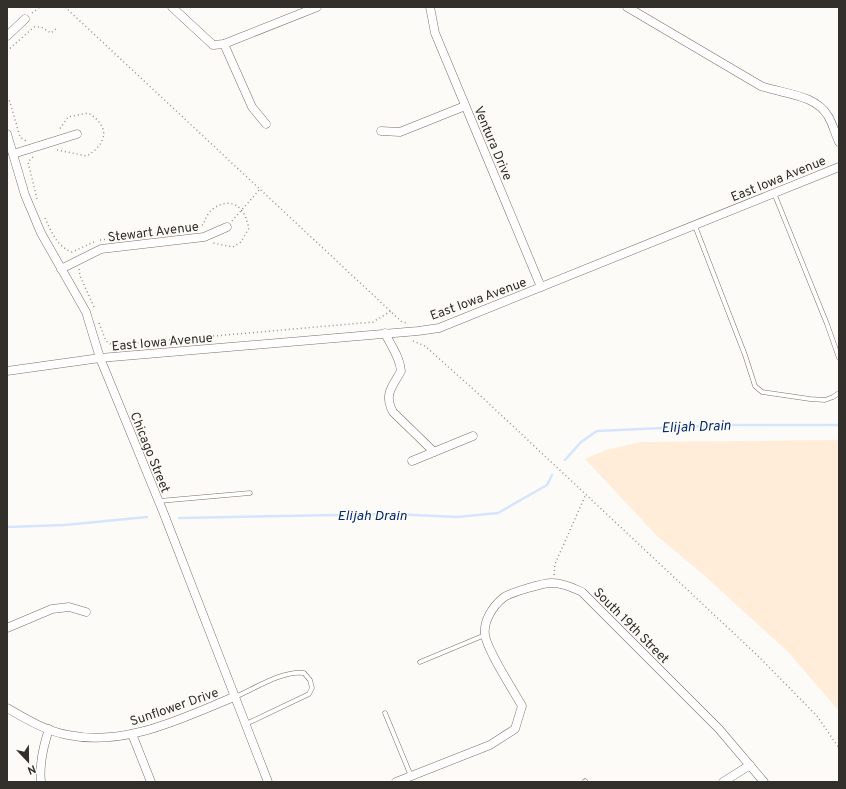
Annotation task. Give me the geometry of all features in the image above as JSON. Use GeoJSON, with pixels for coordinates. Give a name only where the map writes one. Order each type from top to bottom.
{"type":"FeatureCollection","features":[{"type":"Feature","properties":{"kind":"street"},"geometry":{"type":"LineString","coordinates":[[172,7],[213,45],[224,44],[317,7]]}},
{"type":"Feature","properties":{"kind":"street","name":"Ventura Drive"},"geometry":{"type":"LineString","coordinates":[[430,7],[435,33],[541,287]]}},
{"type":"Feature","properties":{"kind":"street"},"geometry":{"type":"LineString","coordinates":[[626,7],[761,86],[778,92],[808,98],[828,116],[839,142]]}},
{"type":"Feature","properties":{"kind":"street"},"geometry":{"type":"LineString","coordinates":[[7,36],[25,19]]}},
{"type":"Feature","properties":{"kind":"street"},"geometry":{"type":"LineString","coordinates":[[224,44],[252,107],[266,124]]}},
{"type":"Feature","properties":{"kind":"street"},"geometry":{"type":"LineString","coordinates":[[381,131],[400,132],[465,106]]}},
{"type":"Feature","properties":{"kind":"street","name":"Chicago Street"},"geometry":{"type":"LineString","coordinates":[[7,134],[25,195],[41,233],[86,312],[100,358],[158,501],[268,782]]}},
{"type":"Feature","properties":{"kind":"street"},"geometry":{"type":"LineString","coordinates":[[13,154],[77,134]]}},
{"type":"Feature","properties":{"kind":"street","name":"East Iowa Avenue"},"geometry":{"type":"LineString","coordinates":[[7,371],[100,358],[439,328],[839,166]]}},
{"type":"Feature","properties":{"kind":"street","name":"Stewart Avenue"},"geometry":{"type":"LineString","coordinates":[[61,269],[101,249],[204,237],[227,227]]}},
{"type":"Feature","properties":{"kind":"street"},"geometry":{"type":"LineString","coordinates":[[385,333],[391,348],[400,362],[401,371],[389,388],[389,406],[393,412],[434,452]]}},
{"type":"Feature","properties":{"kind":"street"},"geometry":{"type":"LineString","coordinates":[[412,461],[474,436]]}},
{"type":"Feature","properties":{"kind":"street","name":"South 19th Street"},"geometry":{"type":"LineString","coordinates":[[485,635],[488,615],[504,597],[544,583],[569,586],[582,592],[713,723],[764,782]]}},
{"type":"Feature","properties":{"kind":"street"},"geometry":{"type":"LineString","coordinates":[[7,628],[52,609],[69,607],[86,612]]}},
{"type":"Feature","properties":{"kind":"street"},"geometry":{"type":"LineString","coordinates":[[396,782],[490,745],[515,728],[522,706],[492,653],[485,635]]}},
{"type":"Feature","properties":{"kind":"street","name":"Sunflower Drive"},"geometry":{"type":"LineString","coordinates":[[7,708],[34,724],[68,736],[123,736],[180,719],[234,697]]}},
{"type":"Feature","properties":{"kind":"street"},"geometry":{"type":"LineString","coordinates":[[41,782],[40,773],[42,750],[49,729]]}},
{"type":"Feature","properties":{"kind":"street"},"geometry":{"type":"LineString","coordinates":[[132,734],[151,782]]}},
{"type":"Feature","properties":{"kind":"street"},"geometry":{"type":"LineString","coordinates":[[723,782],[750,765]]}},
{"type":"Feature","properties":{"kind":"lane"},"geometry":{"type":"LineString","coordinates":[[774,193],[827,324],[839,358]]}},
{"type":"Feature","properties":{"kind":"lane"},"geometry":{"type":"LineString","coordinates":[[694,225],[756,386],[762,392],[824,400],[839,393]]}},
{"type":"Feature","properties":{"kind":"lane"},"geometry":{"type":"LineString","coordinates":[[158,501],[250,494]]}},
{"type":"Feature","properties":{"kind":"lane"},"geometry":{"type":"LineString","coordinates":[[420,662],[485,635]]}},
{"type":"Feature","properties":{"kind":"lane"},"geometry":{"type":"LineString","coordinates":[[234,697],[284,675],[296,672],[304,673],[310,680],[312,688],[309,694],[245,724]]}},
{"type":"Feature","properties":{"kind":"lane"},"geometry":{"type":"LineString","coordinates":[[385,713],[411,776]]}},
{"type":"Feature","properties":{"kind":"path"},"geometry":{"type":"LineString","coordinates":[[25,19],[40,7]]}},
{"type":"Feature","properties":{"kind":"path"},"geometry":{"type":"LineString","coordinates":[[65,7],[402,322],[411,323]]}},
{"type":"Feature","properties":{"kind":"path"},"geometry":{"type":"LineString","coordinates":[[7,51],[34,27],[41,27],[51,33],[57,28]]}},
{"type":"Feature","properties":{"kind":"path"},"geometry":{"type":"LineString","coordinates":[[227,227],[260,189]]}},
{"type":"Feature","properties":{"kind":"path"},"geometry":{"type":"LineString","coordinates":[[412,338],[413,341],[425,346],[484,398],[758,656],[816,716],[839,748]]}},
{"type":"Feature","properties":{"kind":"path"},"geometry":{"type":"LineString","coordinates":[[554,583],[555,564],[586,494]]}},
{"type":"Feature","properties":{"kind":"shaded area"},"geometry":{"type":"Polygon","coordinates":[[[839,440],[839,711],[789,653],[705,576],[657,536],[585,459],[606,450],[641,442],[839,440]]]}},
{"type":"Feature","properties":{"kind":"waterway","name":"Elijah Drain"},"geometry":{"type":"LineString","coordinates":[[565,460],[581,442],[597,431],[728,425],[839,425]]}},
{"type":"Feature","properties":{"kind":"waterway","name":"Elijah Drain"},"geometry":{"type":"LineString","coordinates":[[179,518],[393,514],[457,517],[498,513],[547,485],[552,475]]}},
{"type":"Feature","properties":{"kind":"waterway","name":"Elijah Drain"},"geometry":{"type":"LineString","coordinates":[[7,527],[65,525],[147,517]]}}]}
